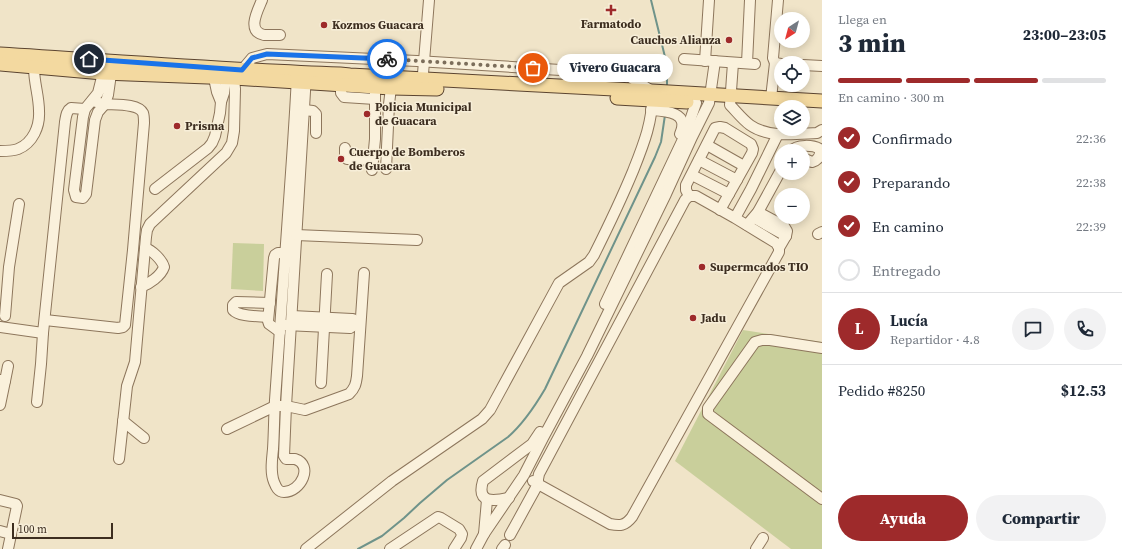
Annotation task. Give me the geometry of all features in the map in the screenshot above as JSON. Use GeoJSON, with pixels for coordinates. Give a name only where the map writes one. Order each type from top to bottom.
{"type":"FeatureCollection","features":[{"type":"Feature","properties":{"kind":"main road"},"geometry":{"type":"LineString","coordinates":[[0,54],[108,67],[229,76],[341,79],[358,86],[391,88],[422,84]]}},
{"type":"Feature","properties":{"kind":"main road"},"geometry":{"type":"LineString","coordinates":[[0,64],[34,68],[108,67],[229,76]]}},
{"type":"Feature","properties":{"kind":"main road"},"geometry":{"type":"LineString","coordinates":[[376,87],[422,84],[661,101],[771,98],[822,101]]}},
{"type":"Feature","properties":{"kind":"main road"},"geometry":{"type":"LineString","coordinates":[[730,100],[774,106]]}},
{"type":"Feature","properties":{"kind":"main road"},"geometry":{"type":"LineString","coordinates":[[810,108],[822,109]]}},
{"type":"Feature","properties":{"kind":"street"},"geometry":{"type":"LineString","coordinates":[[262,0],[254,21],[255,27],[264,35],[280,35]]}},
{"type":"Feature","properties":{"kind":"street"},"geometry":{"type":"LineString","coordinates":[[422,84],[429,0]]}},
{"type":"Feature","properties":{"kind":"street"},"geometry":{"type":"LineString","coordinates":[[476,549],[484,534],[524,476],[587,356],[692,137],[705,100],[710,61],[709,0]]}},
{"type":"Feature","properties":{"kind":"street"},"geometry":{"type":"LineString","coordinates":[[684,59],[751,63],[750,0]]}},
{"type":"Feature","properties":{"kind":"street"},"geometry":{"type":"LineString","coordinates":[[775,56],[773,51],[778,0]]}},
{"type":"Feature","properties":{"kind":"street"},"geometry":{"type":"LineString","coordinates":[[155,189],[210,146],[215,136],[220,113],[221,102],[217,92],[229,76],[252,58],[267,54],[424,61],[625,74],[661,101],[680,119],[683,125],[679,135],[680,144]]}},
{"type":"Feature","properties":{"kind":"street"},"geometry":{"type":"LineString","coordinates":[[733,63],[730,100],[749,124],[761,131],[774,133]]}},
{"type":"Feature","properties":{"kind":"street"},"geometry":{"type":"LineString","coordinates":[[810,65],[822,66]]}},
{"type":"Feature","properties":{"kind":"street"},"geometry":{"type":"LineString","coordinates":[[108,67],[108,95],[95,120],[86,194],[83,198],[76,197],[74,190],[83,117],[88,105],[98,93],[108,67]]}},
{"type":"Feature","properties":{"kind":"street"},"geometry":{"type":"LineString","coordinates":[[0,151],[17,150],[26,145],[35,134],[39,122],[40,110],[34,79],[34,68]]}},
{"type":"Feature","properties":{"kind":"street"},"geometry":{"type":"LineString","coordinates":[[119,459],[127,382],[135,362],[146,234],[150,224],[226,153],[230,147],[234,131],[229,76]]}},
{"type":"Feature","properties":{"kind":"street"},"geometry":{"type":"LineString","coordinates":[[290,253],[296,235],[304,110],[301,77]]}},
{"type":"Feature","properties":{"kind":"street"},"geometry":{"type":"LineString","coordinates":[[286,325],[275,406],[272,470],[274,483],[280,491],[284,492],[300,484],[305,472],[300,462],[295,459],[284,458],[286,406],[286,325],[301,77]]}},
{"type":"Feature","properties":{"kind":"street"},"geometry":{"type":"LineString","coordinates":[[341,79],[341,93],[344,97],[358,86],[376,87],[375,139],[372,165],[347,159],[344,156],[345,148]]}},
{"type":"Feature","properties":{"kind":"street"},"geometry":{"type":"LineString","coordinates":[[771,98],[774,83]]}},
{"type":"Feature","properties":{"kind":"street"},"geometry":{"type":"LineString","coordinates":[[386,169],[391,88]]}},
{"type":"Feature","properties":{"kind":"street"},"geometry":{"type":"LineString","coordinates":[[508,498],[492,501],[487,500],[483,496],[482,492],[483,481],[532,444],[537,437],[589,338],[680,144],[705,100]]}},
{"type":"Feature","properties":{"kind":"street"},"geometry":{"type":"LineString","coordinates":[[306,549],[392,481],[482,419],[490,410],[559,283],[589,262],[594,255],[620,201],[661,101]]}},
{"type":"Feature","properties":{"kind":"street"},"geometry":{"type":"LineString","coordinates":[[37,402],[50,260],[65,122],[68,111],[71,108],[104,104],[122,105],[136,108],[144,115],[144,123],[125,324],[123,327],[118,328],[45,320]]}},
{"type":"Feature","properties":{"kind":"street"},"geometry":{"type":"LineString","coordinates":[[304,110],[313,111],[316,114],[316,133]]}},
{"type":"Feature","properties":{"kind":"street"},"geometry":{"type":"LineString","coordinates":[[510,534],[538,484],[539,474],[686,199],[686,185],[715,128],[720,127],[725,128],[751,144],[752,153],[720,210]]}},
{"type":"Feature","properties":{"kind":"street"},"geometry":{"type":"LineString","coordinates":[[810,133],[817,133],[822,130]]}},
{"type":"Feature","properties":{"kind":"street"},"geometry":{"type":"LineString","coordinates":[[735,218],[777,136]]}},
{"type":"Feature","properties":{"kind":"street"},"geometry":{"type":"LineString","coordinates":[[707,145],[744,166]]}},
{"type":"Feature","properties":{"kind":"street"},"geometry":{"type":"LineString","coordinates":[[810,146],[815,146],[820,149],[820,154],[817,160],[810,161]]}},
{"type":"Feature","properties":{"kind":"street"},"geometry":{"type":"LineString","coordinates":[[699,160],[737,180]]}},
{"type":"Feature","properties":{"kind":"street"},"geometry":{"type":"LineString","coordinates":[[692,175],[729,194]]}},
{"type":"Feature","properties":{"kind":"street"},"geometry":{"type":"LineString","coordinates":[[753,218],[775,180]]}},
{"type":"Feature","properties":{"kind":"street"},"geometry":{"type":"LineString","coordinates":[[524,476],[610,524],[618,526],[628,522],[632,518],[779,252],[779,248],[786,236],[753,218],[735,218],[696,196],[686,199],[666,194]]}},
{"type":"Feature","properties":{"kind":"street"},"geometry":{"type":"LineString","coordinates":[[5,316],[4,266],[19,204]]}},
{"type":"Feature","properties":{"kind":"street"},"geometry":{"type":"LineString","coordinates":[[753,218],[779,248]]}},
{"type":"Feature","properties":{"kind":"street"},"geometry":{"type":"LineString","coordinates":[[296,235],[417,240]]}},
{"type":"Feature","properties":{"kind":"street"},"geometry":{"type":"LineString","coordinates":[[141,287],[149,283],[163,271],[164,268],[163,264],[150,250],[145,248]]}},
{"type":"Feature","properties":{"kind":"street"},"geometry":{"type":"LineString","coordinates":[[290,253],[278,253],[275,255],[268,317],[269,324],[286,325],[324,322]]}},
{"type":"Feature","properties":{"kind":"street"},"geometry":{"type":"LineString","coordinates":[[227,429],[275,406],[286,406],[305,410],[343,397],[353,390],[356,384],[357,376],[364,273]]}},
{"type":"Feature","properties":{"kind":"street"},"geometry":{"type":"LineString","coordinates":[[321,383],[327,274]]}},
{"type":"Feature","properties":{"kind":"street"},"geometry":{"type":"LineString","coordinates":[[268,317],[235,313],[233,310],[233,305],[236,302],[270,303]]}},
{"type":"Feature","properties":{"kind":"street"},"geometry":{"type":"LineString","coordinates":[[0,327],[43,333]]}},
{"type":"Feature","properties":{"kind":"street"},"geometry":{"type":"LineString","coordinates":[[822,348],[770,340],[756,342],[708,408],[708,414],[822,499]]}},
{"type":"Feature","properties":{"kind":"street"},"geometry":{"type":"LineString","coordinates":[[0,405],[2,381],[8,366]]}},
{"type":"Feature","properties":{"kind":"street"},"geometry":{"type":"LineString","coordinates":[[123,421],[144,438]]}},
{"type":"Feature","properties":{"kind":"street"},"geometry":{"type":"LineString","coordinates":[[0,500],[17,505],[8,549]]}},
{"type":"Feature","properties":{"kind":"street"},"geometry":{"type":"LineString","coordinates":[[484,534],[487,500]]}},
{"type":"Feature","properties":{"kind":"street"},"geometry":{"type":"LineString","coordinates":[[390,549],[438,517],[459,528],[462,534],[454,549]]}},
{"type":"Feature","properties":{"kind":"street"},"geometry":{"type":"LineString","coordinates":[[0,531],[11,534]]}},
{"type":"Feature","properties":{"kind":"street"},"geometry":{"type":"LineString","coordinates":[[756,549],[763,538]]}},
{"type":"Feature","properties":{"kind":"green space"},"geometry":{"type":"Polygon","coordinates":[[[233,243],[264,244],[263,291],[231,289],[233,243]]]}},
{"type":"Feature","properties":{"kind":"green space"},"geometry":{"type":"Polygon","coordinates":[[[743,330],[822,342],[822,549],[791,549],[675,461],[743,330]]]}},
{"type":"Feature","properties":{"kind":"waterway"},"geometry":{"type":"LineString","coordinates":[[651,0],[666,61],[667,87]]}},
{"type":"Feature","properties":{"kind":"waterway"},"geometry":{"type":"LineString","coordinates":[[358,549],[382,536],[447,480],[508,437],[533,408],[545,389],[655,157],[661,142],[665,115]]}},
{"type":"Feature","properties":{"kind":"way so far"},"geometry":{"type":"LineString","coordinates":[[387,59],[533,68]]}},
{"type":"Feature","properties":{"kind":"place","name":"Farmatodo"},"geometry":{"type":"Point","coordinates":[611,10]}},
{"type":"Feature","properties":{"kind":"place","name":"Kozmos Guacara"},"geometry":{"type":"Point","coordinates":[324,25]}},
{"type":"Feature","properties":{"kind":"place","name":"Cauchos Alianza"},"geometry":{"type":"Point","coordinates":[729,40]}},
{"type":"Feature","properties":{"kind":"place","name":"Vivero Guacara"},"geometry":{"type":"Point","coordinates":[533,68]}},
{"type":"Feature","properties":{"kind":"place","name":"Policia Municipal de Guacara"},"geometry":{"type":"Point","coordinates":[367,114]}},
{"type":"Feature","properties":{"kind":"place","name":"Prisma"},"geometry":{"type":"Point","coordinates":[177,126]}},
{"type":"Feature","properties":{"kind":"place","name":"Cuerpo de Bomberos de Guacara"},"geometry":{"type":"Point","coordinates":[341,159]}},
{"type":"Feature","properties":{"kind":"place","name":"Supermcados TIO"},"geometry":{"type":"Point","coordinates":[702,267]}},
{"type":"Feature","properties":{"kind":"place","name":"Jadu"},"geometry":{"type":"Point","coordinates":[693,318]}},
{"type":"Feature","properties":{"kind":"route"},"geometry":{"type":"LineString","coordinates":[[89,59],[242,70],[252,58],[267,54],[387,59]]}}]}
